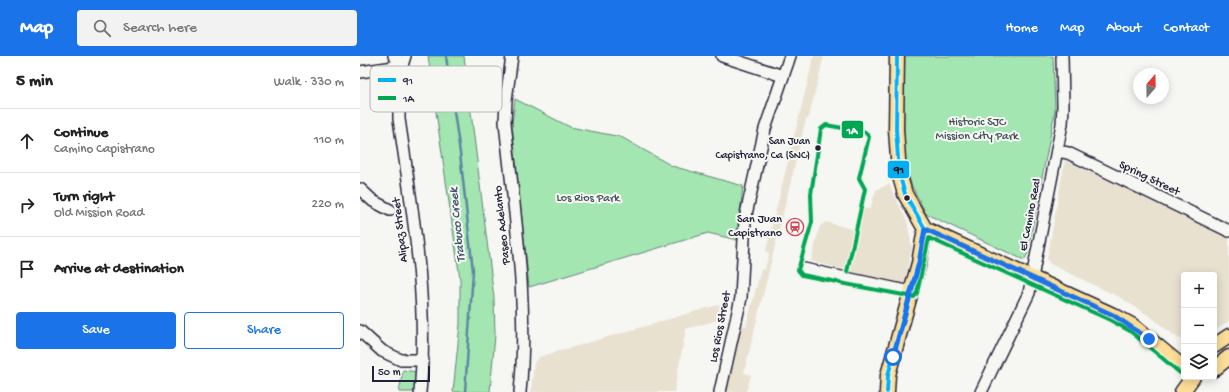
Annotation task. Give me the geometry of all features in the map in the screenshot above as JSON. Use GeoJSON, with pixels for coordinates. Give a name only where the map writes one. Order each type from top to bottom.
{"type":"FeatureCollection","features":[{"type":"Feature","properties":{"kind":"main road"},"geometry":{"type":"LineString","coordinates":[[897,56],[896,129],[899,173],[905,194],[925,229],[1124,320],[1181,366]]}},
{"type":"Feature","properties":{"kind":"main road"},"geometry":{"type":"LineString","coordinates":[[886,392],[888,376],[912,292],[925,229]]}},
{"type":"Feature","properties":{"kind":"main road"},"geometry":{"type":"LineString","coordinates":[[1217,344],[1229,336]]}},
{"type":"Feature","properties":{"kind":"main road"},"geometry":{"type":"LineString","coordinates":[[1217,367],[1229,357]]}},
{"type":"Feature","properties":{"kind":"main road"},"geometry":{"type":"LineString","coordinates":[[1182,392],[1191,380]]}},
{"type":"Feature","properties":{"kind":"street"},"geometry":{"type":"LineString","coordinates":[[394,56],[403,61]]}},
{"type":"Feature","properties":{"kind":"street","name":"Paseo Adelanto"},"geometry":{"type":"LineString","coordinates":[[512,56],[506,100],[505,122],[522,284],[523,336],[520,392]]}},
{"type":"Feature","properties":{"kind":"street"},"geometry":{"type":"LineString","coordinates":[[724,56],[783,76]]}},
{"type":"Feature","properties":{"kind":"street","name":"Los Rios Street"},"geometry":{"type":"LineString","coordinates":[[720,392],[741,298],[745,219],[765,129],[790,56]]}},
{"type":"Feature","properties":{"kind":"street","name":"El Camino Real"},"geometry":{"type":"LineString","coordinates":[[982,392],[1028,295],[1057,151],[1064,106],[1062,56]]}},
{"type":"Feature","properties":{"kind":"street"},"geometry":{"type":"LineString","coordinates":[[383,66],[403,61]]}},
{"type":"Feature","properties":{"kind":"street"},"geometry":{"type":"LineString","coordinates":[[360,72],[370,69]]}},
{"type":"Feature","properties":{"kind":"street","name":"Alipaz Street"},"geometry":{"type":"LineString","coordinates":[[399,112],[421,290],[423,360],[420,392]]}},
{"type":"Feature","properties":{"kind":"street","name":"Spring Street"},"geometry":{"type":"LineString","coordinates":[[1057,151],[1068,153],[1229,231]]}},
{"type":"Feature","properties":{"kind":"street"},"geometry":{"type":"LineString","coordinates":[[360,189],[373,201],[390,210]]}},
{"type":"Feature","properties":{"kind":"street"},"geometry":{"type":"LineString","coordinates":[[804,269],[912,292]]}},
{"type":"Feature","properties":{"kind":"street"},"geometry":{"type":"LineString","coordinates":[[360,331],[382,351],[401,360],[423,360]]}},
{"type":"Feature","properties":{"kind":"shaded area"},"geometry":{"type":"Polygon","coordinates":[[[814,56],[824,56],[808,120],[806,119],[744,373],[751,375],[746,392],[723,392],[739,324],[746,326],[761,270],[765,269],[769,254],[766,250],[814,56]]]}},
{"type":"Feature","properties":{"kind":"shaded area"},"geometry":{"type":"Polygon","coordinates":[[[1065,160],[1229,238],[1229,321],[1217,329],[1217,272],[1181,272],[1181,339],[1176,337],[1151,317],[1121,298],[1050,264],[1047,259],[1065,160]]]}},
{"type":"Feature","properties":{"kind":"shaded area"},"geometry":{"type":"Polygon","coordinates":[[[889,184],[907,221],[912,248],[904,283],[901,285],[811,261],[820,226],[826,222],[855,230],[861,209],[870,209],[876,190],[889,184]]]}},
{"type":"Feature","properties":{"kind":"shaded area"},"geometry":{"type":"Polygon","coordinates":[[[728,302],[725,318],[686,329],[674,392],[531,392],[534,363],[539,357],[728,302]]]}},
{"type":"Feature","properties":{"kind":"green space"},"geometry":{"type":"Polygon","coordinates":[[[428,56],[464,56],[465,66],[429,66],[428,56]]]}},
{"type":"Feature","properties":{"kind":"green space","name":"Historic SJC Mission City Park"},"geometry":{"type":"Polygon","coordinates":[[[903,56],[1053,56],[1055,111],[1027,255],[1024,260],[926,214],[911,184],[904,159],[903,56]]]}},
{"type":"Feature","properties":{"kind":"green space","name":"Los Rios Park"},"geometry":{"type":"Polygon","coordinates":[[[515,99],[570,127],[621,137],[672,166],[743,186],[737,240],[708,233],[529,287],[512,124],[515,99]]]}},
{"type":"Feature","properties":{"kind":"green space"},"geometry":{"type":"Polygon","coordinates":[[[436,112],[471,112],[494,298],[495,335],[490,392],[453,392],[460,324],[460,279],[436,112]]]}},
{"type":"Feature","properties":{"kind":"green space"},"geometry":{"type":"Polygon","coordinates":[[[403,370],[417,372],[414,392],[399,392],[403,370]]]}},
{"type":"Feature","properties":{"kind":"waterway","name":"Trabuco Creek"},"geometry":{"type":"LineString","coordinates":[[446,56],[447,66]]}},
{"type":"Feature","properties":{"kind":"waterway","name":"Trabuco Creek"},"geometry":{"type":"LineString","coordinates":[[454,112],[473,271],[465,392]]}},
{"type":"Feature","properties":{"kind":"transit line","name":"91"},"geometry":{"type":"LineString","coordinates":[[887,392],[888,375],[919,263],[925,229],[905,194],[899,173],[896,129],[897,56]]}},
{"type":"Feature","properties":{"kind":"transit line","name":"1A"},"geometry":{"type":"LineString","coordinates":[[837,282],[802,275],[798,270],[812,222],[811,194],[821,129],[826,125],[865,132],[869,137],[859,178],[865,189],[847,272]]}},
{"type":"Feature","properties":{"kind":"transit line","name":"1A"},"geometry":{"type":"LineString","coordinates":[[840,283],[914,297],[917,293],[929,238],[1110,320],[1130,331],[1180,373]]}},
{"type":"Feature","properties":{"kind":"place","name":"San Juan Capistrano, Ca (SNC)"},"geometry":{"type":"Point","coordinates":[818,148]}},
{"type":"Feature","properties":{"kind":"place","name":"San Juan Capistrano"},"geometry":{"type":"Point","coordinates":[795,227]}},
{"type":"Feature","properties":{"kind":"route"},"geometry":{"type":"LineString","coordinates":[[893,357],[907,304],[912,292],[925,229],[1124,320],[1149,339]]}}]}
